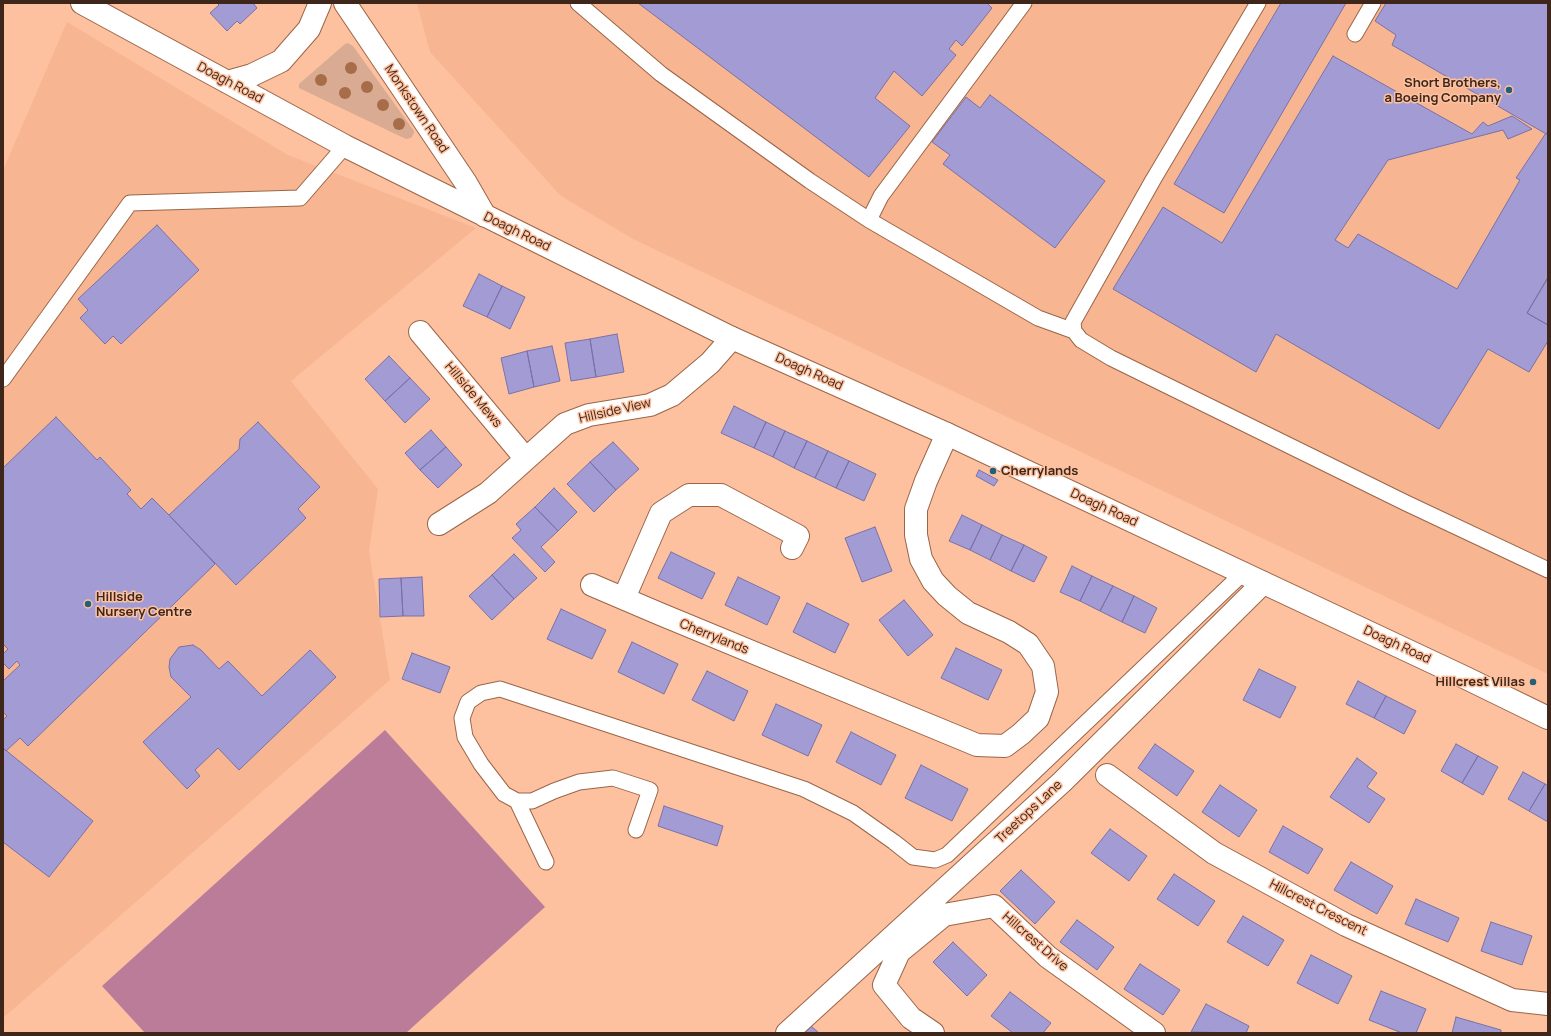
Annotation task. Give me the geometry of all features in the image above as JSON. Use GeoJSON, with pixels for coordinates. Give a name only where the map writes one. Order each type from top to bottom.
{"type":"FeatureCollection","features":[{"type":"Feature","properties":{"kind":"street","name":"Doagh Road"},"geometry":{"type":"LineString","coordinates":[[82,3],[345,146],[732,338],[947,434],[1548,718]]}},
{"type":"Feature","properties":{"kind":"street"},"geometry":{"type":"LineString","coordinates":[[227,82],[252,75],[281,61],[309,29],[320,3]]}},
{"type":"Feature","properties":{"kind":"street","name":"Monkstown Road"},"geometry":{"type":"LineString","coordinates":[[345,3],[466,183],[486,216]]}},
{"type":"Feature","properties":{"kind":"street","name":"Hillside Mews"},"geometry":{"type":"LineString","coordinates":[[420,332],[526,458]]}},
{"type":"Feature","properties":{"kind":"street","name":"Hillside View"},"geometry":{"type":"LineString","coordinates":[[439,524],[488,493],[565,424],[589,415],[650,404],[672,395],[710,363],[732,338]]}},
{"type":"Feature","properties":{"kind":"street","name":"Cherrylands"},"geometry":{"type":"LineString","coordinates":[[592,585],[976,745],[1005,746],[1021,734],[1038,718],[1048,692],[1043,666],[1028,644],[1010,632],[968,613],[947,596],[933,581],[921,559],[916,535],[916,509],[926,481],[947,434]]}},
{"type":"Feature","properties":{"kind":"street"},"geometry":{"type":"LineString","coordinates":[[624,598],[661,513],[689,495],[721,495],[798,536],[792,548]]}},
{"type":"Feature","properties":{"kind":"street","name":"Treetops Lane"},"geometry":{"type":"LineString","coordinates":[[787,1033],[1062,782],[1262,583]]}},
{"type":"Feature","properties":{"kind":"street","name":"Hillcrest Crescent"},"geometry":{"type":"LineString","coordinates":[[1107,775],[1214,853],[1346,925],[1512,1000],[1548,1004]]}},
{"type":"Feature","properties":{"kind":"street","name":"Hillcrest Drive"},"geometry":{"type":"LineString","coordinates":[[933,1033],[911,1018],[884,985],[899,952],[944,915],[994,906],[1048,956],[1154,1033]]}},
{"type":"Feature","properties":{"kind":"lane"},"geometry":{"type":"LineString","coordinates":[[578,3],[661,74],[810,181],[869,220],[1038,318],[1074,331]]}},
{"type":"Feature","properties":{"kind":"lane"},"geometry":{"type":"LineString","coordinates":[[869,220],[881,196],[1024,3]]}},
{"type":"Feature","properties":{"kind":"lane"},"geometry":{"type":"LineString","coordinates":[[1258,3],[1073,322],[1074,331],[1081,340],[1111,358],[1406,503],[1548,570]]}},
{"type":"Feature","properties":{"kind":"lane"},"geometry":{"type":"LineString","coordinates":[[1355,34],[1373,3]]}},
{"type":"Feature","properties":{"kind":"lane"},"geometry":{"type":"LineString","coordinates":[[3,378],[130,203],[300,198],[345,146]]}},
{"type":"Feature","properties":{"kind":"lane"},"geometry":{"type":"LineString","coordinates":[[636,830],[650,790],[613,778],[579,782],[532,801],[517,801],[504,794],[481,764],[465,737],[462,718],[468,702],[481,693],[500,689],[804,789],[853,813],[913,857],[935,860],[947,855],[1243,573]]}},
{"type":"Feature","properties":{"kind":"lane"},"geometry":{"type":"LineString","coordinates":[[517,801],[546,862]]}},
{"type":"Feature","properties":{"kind":"shaded area"},"geometry":{"type":"Polygon","coordinates":[[[417,3],[1548,3],[1548,674],[633,239],[561,196],[430,52],[417,3]]]}},
{"type":"Feature","properties":{"kind":"shaded area"},"geometry":{"type":"Polygon","coordinates":[[[67,22],[288,155],[476,228],[291,381],[378,489],[369,551],[390,680],[3,1018],[3,170],[67,22]]]}},
{"type":"Feature","properties":{"kind":"shaded area"},"geometry":{"type":"Polygon","coordinates":[[[348,43],[353,46],[414,131],[411,138],[406,139],[299,88],[299,84],[348,43]]]}},
{"type":"Feature","properties":{"kind":"shaded area"},"geometry":{"type":"Polygon","coordinates":[[[385,730],[545,907],[406,1033],[145,1033],[102,986],[385,730]]]}},
{"type":"Feature","properties":{"kind":"building"},"geometry":{"type":"Polygon","coordinates":[[[217,3],[253,3],[257,8],[240,24],[237,21],[227,31],[210,13],[219,5],[217,3]]]}},
{"type":"Feature","properties":{"kind":"building"},"geometry":{"type":"Polygon","coordinates":[[[638,3],[989,3],[988,4],[992,8],[962,46],[956,40],[949,49],[956,55],[922,96],[894,71],[875,98],[910,126],[869,177],[638,3]]]}},
{"type":"Feature","properties":{"kind":"building"},"geometry":{"type":"Polygon","coordinates":[[[1281,3],[1346,3],[1224,213],[1174,184],[1281,3]]]}},
{"type":"Feature","properties":{"kind":"building","name":"Short Brothers, a Boeing Company"},"geometry":{"type":"Polygon","coordinates":[[[1386,3],[1548,3],[1548,135],[1392,45],[1396,35],[1375,21],[1386,3]]]}},
{"type":"Feature","properties":{"kind":"building"},"geometry":{"type":"Polygon","coordinates":[[[1333,56],[1472,134],[1483,122],[1488,126],[1512,116],[1532,129],[1508,139],[1503,130],[1388,160],[1335,240],[1348,248],[1358,234],[1457,289],[1520,180],[1516,178],[1546,133],[1548,134],[1548,277],[1527,313],[1548,325],[1548,341],[1529,372],[1488,349],[1439,429],[1276,334],[1256,372],[1113,289],[1163,207],[1222,243],[1333,56]]]}},
{"type":"Feature","properties":{"kind":"building"},"geometry":{"type":"Polygon","coordinates":[[[990,95],[1105,181],[1055,248],[943,164],[950,155],[932,142],[966,97],[980,108],[990,95]]]}},
{"type":"Feature","properties":{"kind":"building"},"geometry":{"type":"Polygon","coordinates":[[[157,225],[199,270],[121,344],[113,336],[105,344],[80,318],[88,310],[78,299],[157,225]]]}},
{"type":"Feature","properties":{"kind":"building"},"geometry":{"type":"Polygon","coordinates":[[[479,274],[502,286],[487,317],[463,306],[479,274]]]}},
{"type":"Feature","properties":{"kind":"building"},"geometry":{"type":"Polygon","coordinates":[[[1548,278],[1548,325],[1527,313],[1548,278]]]}},
{"type":"Feature","properties":{"kind":"building"},"geometry":{"type":"Polygon","coordinates":[[[502,286],[525,297],[510,329],[487,317],[502,286]]]}},
{"type":"Feature","properties":{"kind":"building"},"geometry":{"type":"Polygon","coordinates":[[[617,334],[624,372],[596,377],[590,339],[617,334]]]}},
{"type":"Feature","properties":{"kind":"building"},"geometry":{"type":"Polygon","coordinates":[[[590,339],[596,377],[571,381],[565,343],[590,339]]]}},
{"type":"Feature","properties":{"kind":"building"},"geometry":{"type":"Polygon","coordinates":[[[552,346],[560,381],[534,387],[527,351],[552,346]]]}},
{"type":"Feature","properties":{"kind":"building"},"geometry":{"type":"Polygon","coordinates":[[[527,351],[534,387],[509,394],[501,358],[527,351]]]}},
{"type":"Feature","properties":{"kind":"building"},"geometry":{"type":"Polygon","coordinates":[[[389,356],[410,378],[385,401],[365,379],[389,356]]]}},
{"type":"Feature","properties":{"kind":"building"},"geometry":{"type":"Polygon","coordinates":[[[410,378],[430,399],[405,423],[385,401],[410,378]]]}},
{"type":"Feature","properties":{"kind":"building"},"geometry":{"type":"Polygon","coordinates":[[[734,406],[766,422],[754,448],[721,433],[734,406]]]}},
{"type":"Feature","properties":{"kind":"building","name":"Hillside Nursery Centre"},"geometry":{"type":"Polygon","coordinates":[[[56,417],[97,460],[100,457],[131,490],[127,494],[141,509],[152,498],[215,564],[28,746],[20,738],[6,751],[3,748],[3,720],[7,716],[3,712],[3,681],[20,665],[17,661],[9,669],[3,663],[3,654],[8,649],[3,644],[3,468],[56,417]]]}},
{"type":"Feature","properties":{"kind":"building"},"geometry":{"type":"Polygon","coordinates":[[[258,422],[320,487],[298,509],[306,518],[236,585],[169,515],[239,449],[240,439],[258,422]]]}},
{"type":"Feature","properties":{"kind":"building"},"geometry":{"type":"Polygon","coordinates":[[[766,422],[785,431],[773,457],[754,448],[766,422]]]}},
{"type":"Feature","properties":{"kind":"building"},"geometry":{"type":"Polygon","coordinates":[[[431,430],[446,447],[420,470],[405,453],[431,430]]]}},
{"type":"Feature","properties":{"kind":"building"},"geometry":{"type":"Polygon","coordinates":[[[785,431],[807,441],[794,468],[773,457],[785,431]]]}},
{"type":"Feature","properties":{"kind":"building"},"geometry":{"type":"Polygon","coordinates":[[[807,441],[828,451],[815,478],[794,468],[807,441]]]}},
{"type":"Feature","properties":{"kind":"building"},"geometry":{"type":"Polygon","coordinates":[[[613,442],[639,469],[616,490],[590,462],[613,442]]]}},
{"type":"Feature","properties":{"kind":"building"},"geometry":{"type":"Polygon","coordinates":[[[446,447],[462,465],[438,488],[420,470],[446,447]]]}},
{"type":"Feature","properties":{"kind":"building"},"geometry":{"type":"Polygon","coordinates":[[[828,451],[849,461],[836,488],[815,478],[828,451]]]}},
{"type":"Feature","properties":{"kind":"building"},"geometry":{"type":"Polygon","coordinates":[[[849,461],[876,474],[864,501],[836,488],[849,461]]]}},
{"type":"Feature","properties":{"kind":"building"},"geometry":{"type":"Polygon","coordinates":[[[590,462],[616,490],[594,512],[567,484],[590,462]]]}},
{"type":"Feature","properties":{"kind":"building"},"geometry":{"type":"Polygon","coordinates":[[[979,470],[998,480],[994,486],[976,476],[979,470]]]}},
{"type":"Feature","properties":{"kind":"building"},"geometry":{"type":"Polygon","coordinates":[[[554,488],[577,512],[558,531],[535,507],[554,488]]]}},
{"type":"Feature","properties":{"kind":"building"},"geometry":{"type":"Polygon","coordinates":[[[535,507],[558,531],[541,547],[555,562],[545,572],[512,538],[521,530],[516,524],[535,507]]]}},
{"type":"Feature","properties":{"kind":"building"},"geometry":{"type":"Polygon","coordinates":[[[962,515],[982,525],[970,550],[949,541],[962,515]]]}},
{"type":"Feature","properties":{"kind":"building"},"geometry":{"type":"Polygon","coordinates":[[[982,525],[1002,535],[990,560],[970,550],[982,525]]]}},
{"type":"Feature","properties":{"kind":"building"},"geometry":{"type":"Polygon","coordinates":[[[875,527],[892,571],[862,582],[845,538],[875,527]]]}},
{"type":"Feature","properties":{"kind":"building"},"geometry":{"type":"Polygon","coordinates":[[[1002,535],[1024,545],[1011,571],[990,560],[1002,535]]]}},
{"type":"Feature","properties":{"kind":"building"},"geometry":{"type":"Polygon","coordinates":[[[1024,545],[1047,557],[1034,582],[1011,571],[1024,545]]]}},
{"type":"Feature","properties":{"kind":"building"},"geometry":{"type":"Polygon","coordinates":[[[671,552],[715,573],[702,599],[658,578],[671,552]]]}},
{"type":"Feature","properties":{"kind":"building"},"geometry":{"type":"Polygon","coordinates":[[[514,554],[537,578],[514,599],[492,575],[514,554]]]}},
{"type":"Feature","properties":{"kind":"building"},"geometry":{"type":"Polygon","coordinates":[[[1072,566],[1092,576],[1080,601],[1060,592],[1072,566]]]}},
{"type":"Feature","properties":{"kind":"building"},"geometry":{"type":"Polygon","coordinates":[[[492,575],[514,599],[492,620],[469,596],[492,575]]]}},
{"type":"Feature","properties":{"kind":"building"},"geometry":{"type":"Polygon","coordinates":[[[1092,576],[1113,586],[1100,611],[1080,601],[1092,576]]]}},
{"type":"Feature","properties":{"kind":"building"},"geometry":{"type":"Polygon","coordinates":[[[422,577],[424,616],[403,616],[401,578],[422,577]]]}},
{"type":"Feature","properties":{"kind":"building"},"geometry":{"type":"Polygon","coordinates":[[[738,577],[780,597],[767,625],[725,605],[738,577]]]}},
{"type":"Feature","properties":{"kind":"building"},"geometry":{"type":"Polygon","coordinates":[[[401,578],[403,616],[380,617],[379,579],[401,578]]]}},
{"type":"Feature","properties":{"kind":"building"},"geometry":{"type":"Polygon","coordinates":[[[1113,586],[1134,596],[1122,622],[1100,611],[1113,586]]]}},
{"type":"Feature","properties":{"kind":"building"},"geometry":{"type":"Polygon","coordinates":[[[1134,596],[1157,608],[1145,633],[1122,622],[1134,596]]]}},
{"type":"Feature","properties":{"kind":"building"},"geometry":{"type":"Polygon","coordinates":[[[904,600],[933,635],[908,656],[879,620],[904,600]]]}},
{"type":"Feature","properties":{"kind":"building"},"geometry":{"type":"Polygon","coordinates":[[[807,603],[849,624],[835,653],[793,632],[807,603]]]}},
{"type":"Feature","properties":{"kind":"building"},"geometry":{"type":"Polygon","coordinates":[[[561,609],[606,630],[592,659],[547,639],[561,609]]]}},
{"type":"Feature","properties":{"kind":"building"},"geometry":{"type":"Polygon","coordinates":[[[632,642],[678,664],[664,694],[618,672],[632,642]]]}},
{"type":"Feature","properties":{"kind":"building"},"geometry":{"type":"Polygon","coordinates":[[[193,645],[201,650],[219,669],[228,661],[262,696],[310,650],[336,677],[239,770],[218,748],[195,770],[200,776],[187,789],[143,742],[191,697],[171,677],[169,667],[170,659],[179,647],[193,645]]]}},
{"type":"Feature","properties":{"kind":"building"},"geometry":{"type":"Polygon","coordinates":[[[956,648],[1002,670],[988,700],[941,678],[956,648]]]}},
{"type":"Feature","properties":{"kind":"building"},"geometry":{"type":"Polygon","coordinates":[[[412,653],[450,667],[440,693],[402,679],[412,653]]]}},
{"type":"Feature","properties":{"kind":"building"},"geometry":{"type":"Polygon","coordinates":[[[1259,669],[1296,687],[1280,718],[1243,700],[1259,669]]]}},
{"type":"Feature","properties":{"kind":"building"},"geometry":{"type":"Polygon","coordinates":[[[707,671],[748,691],[734,721],[692,700],[707,671]]]}},
{"type":"Feature","properties":{"kind":"building"},"geometry":{"type":"Polygon","coordinates":[[[1358,681],[1386,696],[1374,718],[1346,704],[1358,681]]]}},
{"type":"Feature","properties":{"kind":"building"},"geometry":{"type":"Polygon","coordinates":[[[1386,696],[1416,711],[1404,734],[1374,718],[1386,696]]]}},
{"type":"Feature","properties":{"kind":"building"},"geometry":{"type":"Polygon","coordinates":[[[776,704],[822,725],[808,756],[762,735],[776,704]]]}},
{"type":"Feature","properties":{"kind":"building"},"geometry":{"type":"Polygon","coordinates":[[[851,732],[896,755],[881,785],[836,762],[851,732]]]}},
{"type":"Feature","properties":{"kind":"building"},"geometry":{"type":"Polygon","coordinates":[[[1155,744],[1194,771],[1177,796],[1138,768],[1155,744]]]}},
{"type":"Feature","properties":{"kind":"building"},"geometry":{"type":"Polygon","coordinates":[[[1456,744],[1478,756],[1462,783],[1441,771],[1456,744]]]}},
{"type":"Feature","properties":{"kind":"building"},"geometry":{"type":"Polygon","coordinates":[[[3,748],[93,821],[49,877],[3,842],[3,748]]]}},
{"type":"Feature","properties":{"kind":"building"},"geometry":{"type":"Polygon","coordinates":[[[1478,756],[1498,767],[1483,795],[1462,783],[1478,756]]]}},
{"type":"Feature","properties":{"kind":"building"},"geometry":{"type":"Polygon","coordinates":[[[1357,758],[1377,773],[1367,787],[1385,799],[1369,823],[1330,797],[1357,758]]]}},
{"type":"Feature","properties":{"kind":"building"},"geometry":{"type":"Polygon","coordinates":[[[921,765],[968,789],[952,821],[905,798],[921,765]]]}},
{"type":"Feature","properties":{"kind":"building"},"geometry":{"type":"Polygon","coordinates":[[[1523,772],[1545,784],[1529,811],[1508,799],[1523,772]]]}},
{"type":"Feature","properties":{"kind":"building"},"geometry":{"type":"Polygon","coordinates":[[[1545,784],[1548,786],[1548,822],[1529,811],[1545,784]]]}},
{"type":"Feature","properties":{"kind":"building"},"geometry":{"type":"Polygon","coordinates":[[[1220,785],[1257,810],[1239,837],[1202,812],[1220,785]]]}},
{"type":"Feature","properties":{"kind":"building"},"geometry":{"type":"Polygon","coordinates":[[[664,806],[723,826],[717,846],[658,826],[664,806]]]}},
{"type":"Feature","properties":{"kind":"building"},"geometry":{"type":"Polygon","coordinates":[[[1283,826],[1323,849],[1308,874],[1269,852],[1283,826]]]}},
{"type":"Feature","properties":{"kind":"building"},"geometry":{"type":"Polygon","coordinates":[[[1110,829],[1147,856],[1129,881],[1091,853],[1110,829]]]}},
{"type":"Feature","properties":{"kind":"building"},"geometry":{"type":"Polygon","coordinates":[[[1351,862],[1393,886],[1377,914],[1334,890],[1351,862]]]}},
{"type":"Feature","properties":{"kind":"building"},"geometry":{"type":"Polygon","coordinates":[[[1021,870],[1055,902],[1035,924],[1000,891],[1021,870]]]}},
{"type":"Feature","properties":{"kind":"building"},"geometry":{"type":"Polygon","coordinates":[[[1174,874],[1215,901],[1198,926],[1157,899],[1174,874]]]}},
{"type":"Feature","properties":{"kind":"building"},"geometry":{"type":"Polygon","coordinates":[[[1416,899],[1459,918],[1448,942],[1405,924],[1416,899]]]}},
{"type":"Feature","properties":{"kind":"building"},"geometry":{"type":"Polygon","coordinates":[[[1243,916],[1284,940],[1268,966],[1227,942],[1243,916]]]}},
{"type":"Feature","properties":{"kind":"building"},"geometry":{"type":"Polygon","coordinates":[[[1077,920],[1114,947],[1097,970],[1060,942],[1077,920]]]}},
{"type":"Feature","properties":{"kind":"building"},"geometry":{"type":"Polygon","coordinates":[[[1491,922],[1532,936],[1522,965],[1481,951],[1491,922]]]}},
{"type":"Feature","properties":{"kind":"building"},"geometry":{"type":"Polygon","coordinates":[[[953,942],[987,975],[967,996],[933,962],[953,942]]]}},
{"type":"Feature","properties":{"kind":"building"},"geometry":{"type":"Polygon","coordinates":[[[1311,955],[1352,976],[1338,1004],[1297,983],[1311,955]]]}},
{"type":"Feature","properties":{"kind":"building"},"geometry":{"type":"Polygon","coordinates":[[[1140,964],[1180,990],[1163,1015],[1124,989],[1140,964]]]}},
{"type":"Feature","properties":{"kind":"building"},"geometry":{"type":"Polygon","coordinates":[[[1381,991],[1426,1009],[1416,1033],[1402,1033],[1369,1020],[1381,991]]]}},
{"type":"Feature","properties":{"kind":"building"},"geometry":{"type":"Polygon","coordinates":[[[1010,992],[1051,1023],[1043,1033],[1013,1033],[991,1016],[1010,992]]]}},
{"type":"Feature","properties":{"kind":"building"},"geometry":{"type":"Polygon","coordinates":[[[1206,1004],[1249,1026],[1246,1033],[1191,1032],[1206,1004]]]}},
{"type":"Feature","properties":{"kind":"building"},"geometry":{"type":"Polygon","coordinates":[[[1456,1017],[1501,1030],[1501,1033],[1452,1033],[1456,1017]]]}},
{"type":"Feature","properties":{"kind":"building"},"geometry":{"type":"Polygon","coordinates":[[[811,1026],[819,1033],[804,1033],[811,1026]]]}},
{"type":"Feature","properties":{"kind":"place","name":"Short Brothers, a Boeing Company"},"geometry":{"type":"Point","coordinates":[1509,90]}},
{"type":"Feature","properties":{"kind":"place","name":"Cherrylands"},"geometry":{"type":"Point","coordinates":[993,471]}},
{"type":"Feature","properties":{"kind":"place","name":"Hillside Nursery Centre"},"geometry":{"type":"Point","coordinates":[88,604]}},
{"type":"Feature","properties":{"kind":"place","name":"Hillcrest Villas"},"geometry":{"type":"Point","coordinates":[1533,682]}}]}
